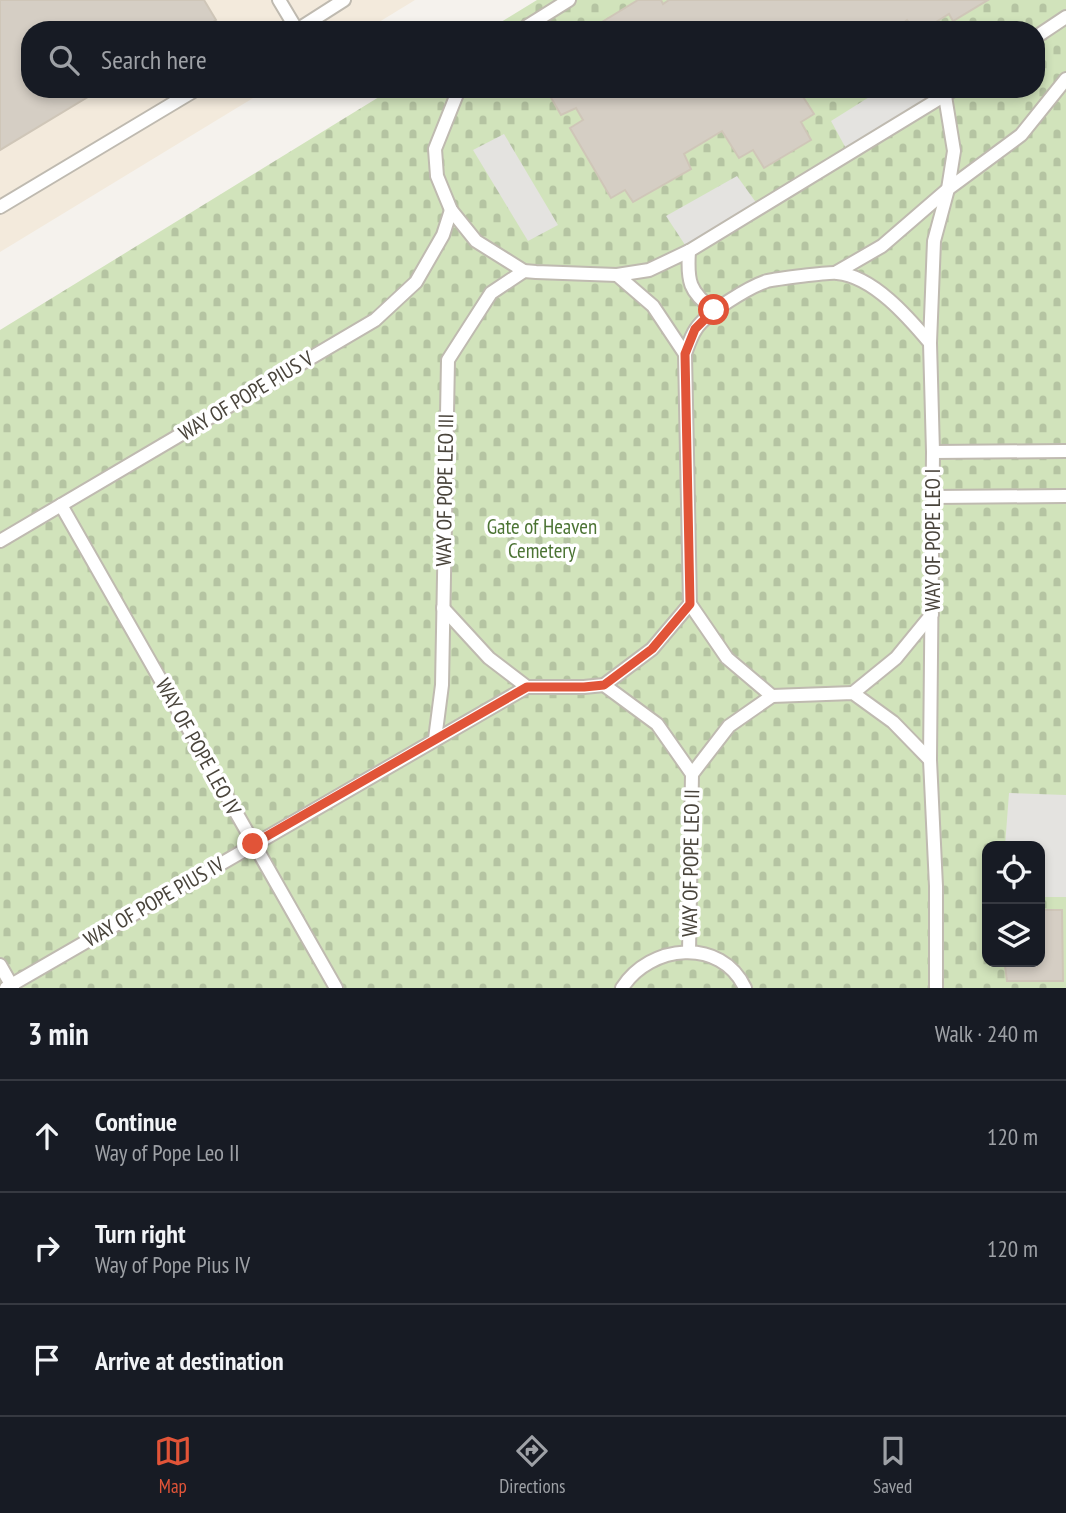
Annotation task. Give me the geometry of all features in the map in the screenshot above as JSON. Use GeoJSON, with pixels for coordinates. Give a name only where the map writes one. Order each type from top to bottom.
{"type":"FeatureCollection","features":[{"type":"Feature","properties":{"kind":"lane"},"geometry":{"type":"LineString","coordinates":[[279,0],[292,21]]}},
{"type":"Feature","properties":{"kind":"lane"},"geometry":{"type":"LineString","coordinates":[[311,21],[344,0]]}},
{"type":"Feature","properties":{"kind":"lane"},"geometry":{"type":"LineString","coordinates":[[535,21],[569,0]]}},
{"type":"Feature","properties":{"kind":"lane"},"geometry":{"type":"LineString","coordinates":[[1045,33],[1064,24]]}},
{"type":"Feature","properties":{"kind":"lane"},"geometry":{"type":"LineString","coordinates":[[932,614],[896,658],[853,693],[772,696],[727,659],[690,604],[685,354],[695,329],[714,310],[767,281],[837,272],[892,238],[947,189],[1021,135],[1066,79]]}},
{"type":"Feature","properties":{"kind":"lane"},"geometry":{"type":"LineString","coordinates":[[0,207],[182,98]]}},
{"type":"Feature","properties":{"kind":"lane"},"geometry":{"type":"LineString","coordinates":[[455,98],[435,149],[437,176],[451,210],[476,241],[524,271],[617,275],[649,270],[689,251],[940,98]]}},
{"type":"Feature","properties":{"kind":"lane","name":"WAY OF POPE LEO I"},"geometry":{"type":"LineString","coordinates":[[936,981],[936,886],[930,760],[933,452],[930,343],[934,241],[954,151],[950,98]]}},
{"type":"Feature","properties":{"kind":"lane","name":"WAY OF POPE PIUS V"},"geometry":{"type":"LineString","coordinates":[[0,541],[375,320],[416,282],[443,234],[451,210]]}},
{"type":"Feature","properties":{"kind":"lane"},"geometry":{"type":"LineString","coordinates":[[689,251],[688,274],[696,297],[714,310]]}},
{"type":"Feature","properties":{"kind":"lane","name":"WAY OF POPE LEO III"},"geometry":{"type":"LineString","coordinates":[[435,738],[442,685],[448,360],[491,293],[524,271]]}},
{"type":"Feature","properties":{"kind":"lane"},"geometry":{"type":"LineString","coordinates":[[837,272],[886,296],[906,314],[930,343]]}},
{"type":"Feature","properties":{"kind":"lane"},"geometry":{"type":"LineString","coordinates":[[617,275],[653,306],[685,354]]}},
{"type":"Feature","properties":{"kind":"lane"},"geometry":{"type":"LineString","coordinates":[[933,452],[1066,452]]}},
{"type":"Feature","properties":{"kind":"lane"},"geometry":{"type":"LineString","coordinates":[[933,497],[1066,496]]}},
{"type":"Feature","properties":{"kind":"lane","name":"WAY OF POPE LEO IV"},"geometry":{"type":"LineString","coordinates":[[61,505],[335,988]]}},
{"type":"Feature","properties":{"kind":"lane"},"geometry":{"type":"LineString","coordinates":[[604,685],[652,649],[690,604]]}},
{"type":"Feature","properties":{"kind":"lane"},"geometry":{"type":"LineString","coordinates":[[443,608],[489,658],[527,687]]}},
{"type":"Feature","properties":{"kind":"lane","name":"WAY OF POPE PIUS IV"},"geometry":{"type":"LineString","coordinates":[[10,987],[527,687],[604,685]]}},
{"type":"Feature","properties":{"kind":"lane","name":"WAY OF POPE LEO II"},"geometry":{"type":"LineString","coordinates":[[604,685],[657,724],[692,774],[689,952]]}},
{"type":"Feature","properties":{"kind":"lane"},"geometry":{"type":"LineString","coordinates":[[853,693],[893,722],[930,760]]}},
{"type":"Feature","properties":{"kind":"lane","name":"WAY OF POPE LEO II"},"geometry":{"type":"LineString","coordinates":[[692,774],[729,726],[772,696]]}},
{"type":"Feature","properties":{"kind":"lane","name":"WAY OF POPE LEO II"},"geometry":{"type":"LineString","coordinates":[[622,988],[629,977],[646,962],[667,954],[689,952],[710,956],[729,967],[745,988]]}},
{"type":"Feature","properties":{"kind":"lane"},"geometry":{"type":"LineString","coordinates":[[0,965],[10,987]]}},
{"type":"Feature","properties":{"kind":"lane"},"geometry":{"type":"LineString","coordinates":[[928,988],[936,981]]}},
{"type":"Feature","properties":{"kind":"shaded area"},"geometry":{"type":"Polygon","coordinates":[[[0,0],[415,0],[381,21],[21,21],[21,98],[253,98],[0,252],[0,0]]]}},
{"type":"Feature","properties":{"kind":"shaded area"},"geometry":{"type":"Polygon","coordinates":[[[868,98],[940,98],[849,154],[831,121],[868,98]]]}},
{"type":"Feature","properties":{"kind":"shaded area"},"geometry":{"type":"Polygon","coordinates":[[[504,134],[558,225],[528,241],[473,150],[504,134]]]}},
{"type":"Feature","properties":{"kind":"shaded area"},"geometry":{"type":"Polygon","coordinates":[[[737,176],[760,208],[689,251],[666,216],[737,176]]]}},
{"type":"Feature","properties":{"kind":"shaded area"},"geometry":{"type":"Polygon","coordinates":[[[1009,793],[1066,795],[1066,897],[1045,897],[1045,841],[1005,841],[1009,793]]]}},
{"type":"Feature","properties":{"kind":"green space","name":"Gate of Heaven Cemetery"},"geometry":{"type":"Polygon","coordinates":[[[537,0],[1066,0],[1066,988],[0,988],[0,330],[377,98],[1045,98],[1045,21],[503,21],[537,0]]]}},
{"type":"Feature","properties":{"kind":"building"},"geometry":{"type":"Polygon","coordinates":[[[0,0],[204,0],[214,21],[21,21],[21,98],[86,98],[0,150],[0,0]]]}},
{"type":"Feature","properties":{"kind":"building"},"geometry":{"type":"Polygon","coordinates":[[[638,0],[661,0],[663,4],[669,0],[988,0],[953,21],[949,14],[938,21],[604,21],[638,0]]]}},
{"type":"Feature","properties":{"kind":"building"},"geometry":{"type":"Polygon","coordinates":[[[551,98],[804,98],[814,114],[801,122],[811,140],[764,168],[753,150],[739,158],[722,131],[684,154],[691,169],[633,202],[625,190],[611,198],[570,128],[583,120],[576,108],[561,115],[551,98]]]}},
{"type":"Feature","properties":{"kind":"building"},"geometry":{"type":"Polygon","coordinates":[[[1045,910],[1062,910],[1063,981],[1007,981],[1005,967],[1045,967],[1045,910]]]}},
{"type":"Feature","properties":{"kind":"route"},"geometry":{"type":"LineString","coordinates":[[253,844],[527,687],[604,685],[652,649],[690,604],[685,354],[695,329],[714,310]]}}]}
